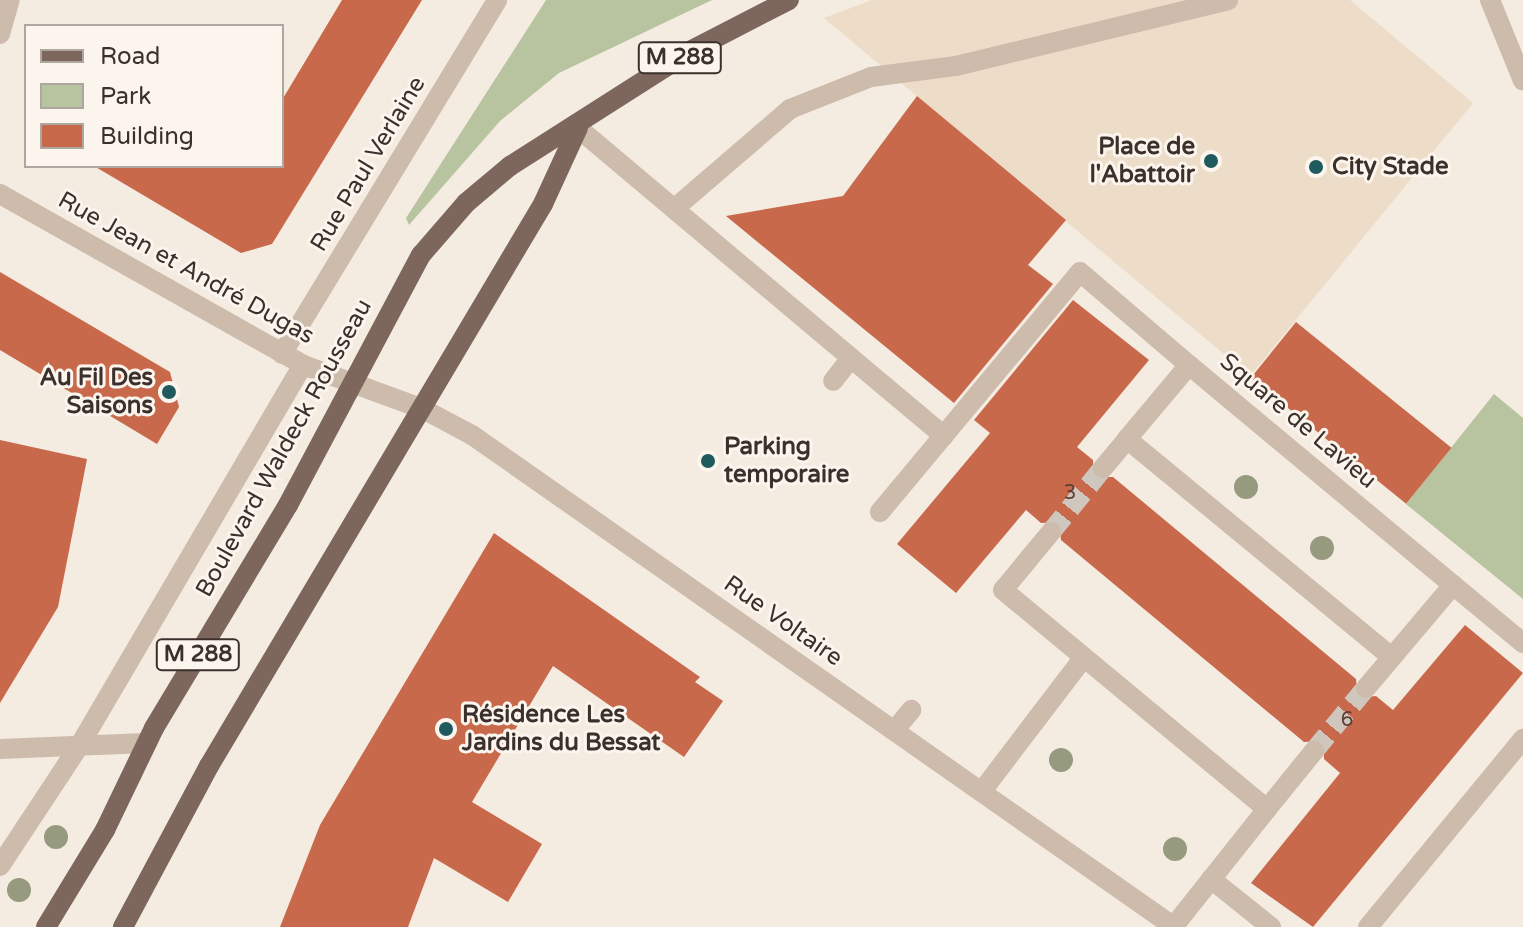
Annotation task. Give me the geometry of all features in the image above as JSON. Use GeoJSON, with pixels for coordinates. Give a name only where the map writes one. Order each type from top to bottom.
{"type":"FeatureCollection","features":[{"type":"Feature","properties":{"kind":"main road","name":"Boulevard Waldeck Rousseau"},"geometry":{"type":"LineString","coordinates":[[46,927],[97,844],[146,743],[288,505],[349,382],[421,255],[466,203],[510,166],[578,128],[692,50],[789,0]]}},
{"type":"Feature","properties":{"kind":"main road","name":"M 288"},"geometry":{"type":"LineString","coordinates":[[123,927],[209,766],[543,204],[578,128]]}},
{"type":"Feature","properties":{"kind":"street"},"geometry":{"type":"LineString","coordinates":[[0,34],[10,0]]}},
{"type":"Feature","properties":{"kind":"street","name":"Rue Paul Verlaine"},"geometry":{"type":"LineString","coordinates":[[282,354],[497,0]]}},
{"type":"Feature","properties":{"kind":"street"},"geometry":{"type":"LineString","coordinates":[[675,208],[790,109],[871,77],[956,66],[1228,0]]}},
{"type":"Feature","properties":{"kind":"street"},"geometry":{"type":"LineString","coordinates":[[1490,0],[1523,81]]}},
{"type":"Feature","properties":{"kind":"street"},"geometry":{"type":"LineString","coordinates":[[578,128],[944,436]]}},
{"type":"Feature","properties":{"kind":"street","name":"Rue Jean et André Dugas"},"geometry":{"type":"LineString","coordinates":[[0,194],[282,354],[349,382]]}},
{"type":"Feature","properties":{"kind":"street"},"geometry":{"type":"LineString","coordinates":[[880,512],[1080,272],[1189,365]]}},
{"type":"Feature","properties":{"kind":"street"},"geometry":{"type":"LineString","coordinates":[[833,381],[851,358]]}},
{"type":"Feature","properties":{"kind":"street"},"geometry":{"type":"LineString","coordinates":[[0,866],[81,743],[303,365]]}},
{"type":"Feature","properties":{"kind":"street","name":"Square de Lavieu"},"geometry":{"type":"LineString","coordinates":[[1103,468],[1189,365],[1523,643]]}},
{"type":"Feature","properties":{"kind":"street","name":"Rue Voltaire"},"geometry":{"type":"LineString","coordinates":[[349,382],[423,409],[472,435],[1173,927]]}},
{"type":"Feature","properties":{"kind":"street"},"geometry":{"type":"LineString","coordinates":[[1127,439],[1391,657]]}},
{"type":"Feature","properties":{"kind":"street"},"geometry":{"type":"LineString","coordinates":[[1051,532],[1003,590],[1267,809]]}},
{"type":"Feature","properties":{"kind":"street"},"geometry":{"type":"LineString","coordinates":[[1366,688],[1453,585]]}},
{"type":"Feature","properties":{"kind":"street"},"geometry":{"type":"LineString","coordinates":[[982,791],[1084,657]]}},
{"type":"Feature","properties":{"kind":"street"},"geometry":{"type":"LineString","coordinates":[[895,730],[911,710]]}},
{"type":"Feature","properties":{"kind":"street"},"geometry":{"type":"LineString","coordinates":[[1368,927],[1523,739]]}},
{"type":"Feature","properties":{"kind":"street"},"geometry":{"type":"LineString","coordinates":[[0,749],[81,743],[146,743]]}},
{"type":"Feature","properties":{"kind":"street"},"geometry":{"type":"LineString","coordinates":[[1173,927],[1314,751]]}},
{"type":"Feature","properties":{"kind":"street"},"geometry":{"type":"LineString","coordinates":[[1211,879],[1271,927]]}},
{"type":"Feature","properties":{"kind":"green space"},"geometry":{"type":"Polygon","coordinates":[[[546,0],[712,0],[559,73],[500,121],[409,225],[406,218],[546,0]]]}},
{"type":"Feature","properties":{"kind":"green space"},"geometry":{"type":"Polygon","coordinates":[[[1494,394],[1523,418],[1523,599],[1406,504],[1494,394]]]}},
{"type":"Feature","properties":{"kind":"shaded area","name":"Place de l'Abattoir"},"geometry":{"type":"Polygon","coordinates":[[[872,0],[1350,0],[1473,103],[1250,376],[824,18],[872,0]]]}},
{"type":"Feature","properties":{"kind":"building"},"geometry":{"type":"Polygon","coordinates":[[[342,0],[422,0],[272,244],[241,253],[97,168],[284,168],[284,97],[342,0]]]}},
{"type":"Feature","properties":{"kind":"building"},"geometry":{"type":"Polygon","coordinates":[[[917,96],[1066,220],[1028,265],[1053,284],[954,403],[726,216],[843,196],[917,96]]]}},
{"type":"Feature","properties":{"kind":"building"},"geometry":{"type":"Polygon","coordinates":[[[0,272],[170,372],[179,407],[157,444],[0,350],[0,272]]]}},
{"type":"Feature","properties":{"kind":"building"},"geometry":{"type":"Polygon","coordinates":[[[1073,300],[1149,360],[1077,447],[1093,460],[1094,477],[1113,477],[1356,679],[1358,698],[1376,696],[1393,710],[1465,625],[1523,673],[1313,927],[1251,883],[1340,773],[1324,759],[1323,741],[1304,742],[1061,540],[1059,522],[1041,523],[1026,510],[956,593],[897,544],[990,433],[974,420],[1073,300]]]}},
{"type":"Feature","properties":{"kind":"building"},"geometry":{"type":"Polygon","coordinates":[[[1296,322],[1451,448],[1406,504],[1251,378],[1296,322]]]}},
{"type":"Feature","properties":{"kind":"building"},"geometry":{"type":"Polygon","coordinates":[[[0,440],[87,459],[58,607],[0,703],[0,440]]]}},
{"type":"Feature","properties":{"kind":"building","name":"Résidence Les Jardins du Bessat"},"geometry":{"type":"Polygon","coordinates":[[[494,533],[700,677],[695,682],[723,701],[684,757],[553,666],[472,802],[542,844],[508,902],[434,858],[408,927],[280,927],[320,825],[494,533]]]}},
{"type":"Feature","properties":{"kind":"tunnel"},"geometry":{"type":"LineString","coordinates":[[1051,532],[1103,468]]}},
{"type":"Feature","properties":{"kind":"tunnel"},"geometry":{"type":"LineString","coordinates":[[1314,751],[1366,688]]}},
{"type":"Feature","properties":{"kind":"place","name":"Place de l'Abattoir"},"geometry":{"type":"Point","coordinates":[1211,161]}},
{"type":"Feature","properties":{"kind":"place","name":"City Stade"},"geometry":{"type":"Point","coordinates":[1316,167]}},
{"type":"Feature","properties":{"kind":"place","name":"Au Fil Des Saisons"},"geometry":{"type":"Point","coordinates":[169,392]}},
{"type":"Feature","properties":{"kind":"place","name":"Parking temporaire"},"geometry":{"type":"Point","coordinates":[708,461]}},
{"type":"Feature","properties":{"kind":"place","name":"Résidence Les Jardins du Bessat"},"geometry":{"type":"Point","coordinates":[446,729]}}]}
